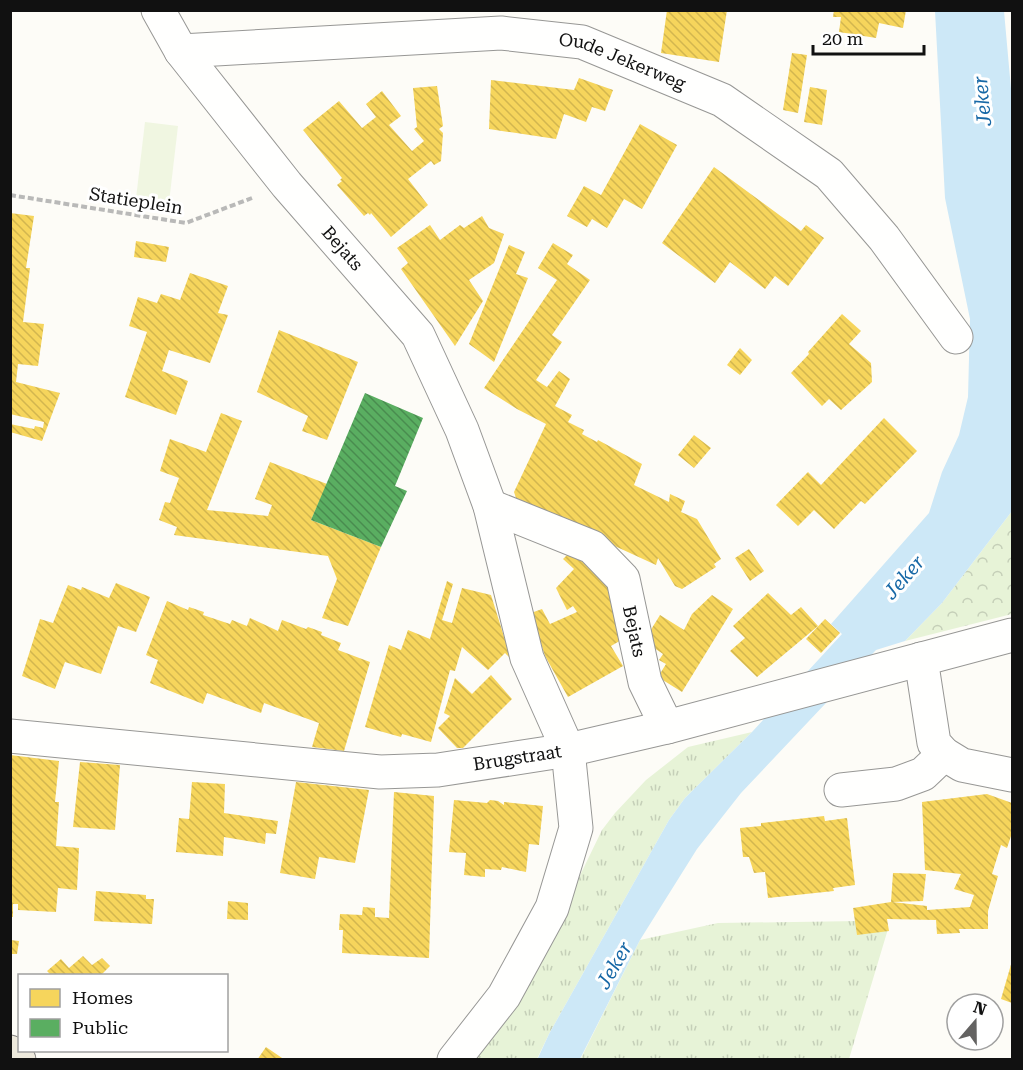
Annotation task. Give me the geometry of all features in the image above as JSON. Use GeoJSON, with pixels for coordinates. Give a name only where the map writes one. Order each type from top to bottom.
{"type":"FeatureCollection","features":[{"type":"Feature","properties":{"kind":"main road"},"geometry":{"type":"LineString","coordinates":[[10,1052],[18,1059]]}},
{"type":"Feature","properties":{"kind":"street","name":"Bejats"},"geometry":{"type":"LineString","coordinates":[[158,10],[181,51],[287,185],[418,335],[462,430],[490,506],[527,658],[568,750],[576,828],[552,908],[504,996],[454,1059]]}},
{"type":"Feature","properties":{"kind":"street","name":"Oude Jekerweg"},"geometry":{"type":"LineString","coordinates":[[181,51],[501,33],[582,42],[722,100],[829,174],[884,238],[956,338]]}},
{"type":"Feature","properties":{"kind":"street","name":"Bejats"},"geometry":{"type":"LineString","coordinates":[[490,506],[592,548],[623,579],[645,682],[667,727]]}},
{"type":"Feature","properties":{"kind":"street","name":"Brugstraat"},"geometry":{"type":"LineString","coordinates":[[10,736],[380,772],[438,770],[568,750],[667,727],[1012,635]]}},
{"type":"Feature","properties":{"kind":"street"},"geometry":{"type":"LineString","coordinates":[[921,659],[934,743],[944,754],[962,765],[1012,775]]}},
{"type":"Feature","properties":{"kind":"street"},"geometry":{"type":"LineString","coordinates":[[841,790],[896,784],[923,774],[944,754]]}},
{"type":"Feature","properties":{"kind":"path","name":"Statieplein"},"geometry":{"type":"LineString","coordinates":[[10,195],[186,223],[287,185]]}},
{"type":"Feature","properties":{"kind":"green space"},"geometry":{"type":"Polygon","coordinates":[[[145,122],[178,126],[168,211],[135,207],[145,122]]]}},
{"type":"Feature","properties":{"kind":"green space"},"geometry":{"type":"Polygon","coordinates":[[[1012,511],[1012,614],[905,641],[942,603],[1012,511]]]}},
{"type":"Feature","properties":{"kind":"green space"},"geometry":{"type":"Polygon","coordinates":[[[752,732],[685,798],[669,820],[537,1059],[474,1060],[539,960],[602,830],[615,813],[646,780],[688,747],[752,732]]]}},
{"type":"Feature","properties":{"kind":"green space"},"geometry":{"type":"Polygon","coordinates":[[[859,921],[888,929],[849,1059],[580,1060],[640,940],[718,923],[859,921]]]}},
{"type":"Feature","properties":{"kind":"water","name":"Jeker"},"geometry":{"type":"Polygon","coordinates":[[[935,11],[1004,11],[1012,100],[1012,511],[942,603],[905,641],[876,650],[741,793],[697,849],[640,940],[580,1059],[537,1060],[549,1034],[669,820],[685,798],[752,732],[842,634],[831,624],[929,513],[942,472],[959,435],[968,397],[970,319],[945,198],[935,11]]]}},
{"type":"Feature","properties":{"kind":"building: Homes"},"geometry":{"type":"Polygon","coordinates":[[[667,10],[727,10],[719,62],[661,53],[667,10]]]}},
{"type":"Feature","properties":{"kind":"building: Homes"},"geometry":{"type":"Polygon","coordinates":[[[834,10],[906,10],[903,28],[879,23],[876,38],[839,32],[841,17],[833,17],[834,10]]]}},
{"type":"Feature","properties":{"kind":"building: Homes"},"geometry":{"type":"Polygon","coordinates":[[[792,53],[807,55],[798,113],[783,110],[792,53]]]}},
{"type":"Feature","properties":{"kind":"building: Homes"},"geometry":{"type":"Polygon","coordinates":[[[579,78],[613,90],[605,111],[592,107],[586,122],[564,114],[556,139],[489,129],[491,80],[574,90],[579,78]]]}},
{"type":"Feature","properties":{"kind":"building: Homes"},"geometry":{"type":"Polygon","coordinates":[[[437,86],[443,126],[439,129],[443,133],[441,161],[434,165],[431,161],[408,179],[428,205],[391,237],[371,213],[364,216],[337,185],[342,178],[303,130],[339,101],[362,128],[376,117],[366,104],[382,91],[401,116],[389,125],[412,151],[424,141],[414,129],[417,127],[413,88],[437,86]]]}},
{"type":"Feature","properties":{"kind":"building: Homes"},"geometry":{"type":"Polygon","coordinates":[[[810,87],[827,90],[822,125],[804,122],[810,87]]]}},
{"type":"Feature","properties":{"kind":"building: Homes"},"geometry":{"type":"Polygon","coordinates":[[[640,124],[677,145],[642,209],[624,199],[607,228],[592,219],[587,227],[567,216],[584,186],[601,195],[640,124]]]}},
{"type":"Feature","properties":{"kind":"building: Homes"},"geometry":{"type":"Polygon","coordinates":[[[714,167],[801,231],[806,225],[824,238],[788,286],[775,276],[765,289],[730,262],[715,283],[662,243],[714,167]]]}},
{"type":"Feature","properties":{"kind":"building: Homes"},"geometry":{"type":"Polygon","coordinates":[[[10,213],[34,216],[26,268],[30,268],[23,322],[44,324],[38,366],[18,364],[16,382],[60,393],[42,441],[10,432],[10,424],[34,429],[35,426],[43,428],[44,422],[10,414],[10,213]]]}},
{"type":"Feature","properties":{"kind":"building: Homes"},"geometry":{"type":"Polygon","coordinates":[[[482,216],[489,228],[504,234],[494,263],[469,280],[483,301],[455,346],[401,269],[408,263],[397,248],[430,225],[440,240],[460,225],[464,228],[482,216]]]}},
{"type":"Feature","properties":{"kind":"building: Homes"},"geometry":{"type":"Polygon","coordinates":[[[136,241],[169,247],[166,262],[134,257],[136,241]]]}},
{"type":"Feature","properties":{"kind":"building: Homes"},"geometry":{"type":"Polygon","coordinates":[[[553,243],[573,255],[567,264],[590,280],[552,335],[562,342],[536,380],[547,387],[559,371],[570,379],[555,406],[572,415],[568,422],[584,430],[582,434],[642,464],[634,485],[669,502],[670,494],[685,501],[681,512],[697,519],[721,559],[714,564],[716,567],[682,589],[675,586],[658,558],[656,565],[517,501],[514,492],[546,424],[484,388],[557,280],[538,268],[553,243]]]}},
{"type":"Feature","properties":{"kind":"building: Homes"},"geometry":{"type":"Polygon","coordinates":[[[509,245],[525,252],[516,274],[528,278],[494,362],[469,344],[509,245]]]}},
{"type":"Feature","properties":{"kind":"building: Homes"},"geometry":{"type":"Polygon","coordinates":[[[190,273],[228,286],[218,313],[228,315],[210,363],[169,350],[162,371],[188,381],[176,415],[125,397],[147,332],[129,326],[138,297],[157,303],[161,294],[180,300],[190,273]]]}},
{"type":"Feature","properties":{"kind":"building: Homes"},"geometry":{"type":"Polygon","coordinates":[[[842,314],[861,331],[849,344],[871,363],[872,382],[841,410],[829,399],[822,406],[791,373],[842,314]]]}},
{"type":"Feature","properties":{"kind":"building: Homes"},"geometry":{"type":"Polygon","coordinates":[[[279,330],[358,362],[327,440],[302,431],[308,416],[257,392],[279,330]]]}},
{"type":"Feature","properties":{"kind":"building: Homes"},"geometry":{"type":"Polygon","coordinates":[[[740,348],[752,360],[740,375],[727,365],[740,348]]]}},
{"type":"Feature","properties":{"kind":"building: Homes"},"geometry":{"type":"Polygon","coordinates":[[[221,413],[242,421],[207,510],[268,516],[272,505],[255,499],[270,462],[327,484],[311,520],[381,547],[348,626],[322,618],[337,579],[328,556],[174,535],[177,527],[159,520],[165,502],[170,503],[179,478],[160,471],[170,439],[206,452],[221,413]]]}},
{"type":"Feature","properties":{"kind":"building: Homes"},"geometry":{"type":"Polygon","coordinates":[[[884,418],[917,451],[865,504],[861,501],[834,529],[814,510],[798,526],[776,505],[808,472],[821,485],[884,418]]]}},
{"type":"Feature","properties":{"kind":"building: Homes"},"geometry":{"type":"Polygon","coordinates":[[[694,435],[711,448],[694,468],[678,455],[694,435]]]}},
{"type":"Feature","properties":{"kind":"building: Homes"},"geometry":{"type":"Polygon","coordinates":[[[749,549],[764,571],[750,581],[735,558],[749,549]]]}},
{"type":"Feature","properties":{"kind":"building: Homes"},"geometry":{"type":"Polygon","coordinates":[[[572,550],[606,583],[614,602],[623,639],[611,646],[623,666],[568,697],[545,656],[531,613],[542,609],[550,624],[577,612],[573,606],[567,610],[556,588],[574,569],[563,559],[572,550]]]}},
{"type":"Feature","properties":{"kind":"building: Homes"},"geometry":{"type":"Polygon","coordinates":[[[447,581],[453,584],[442,620],[452,623],[462,588],[491,595],[511,659],[505,653],[488,670],[462,647],[455,671],[450,670],[431,742],[365,727],[389,645],[401,650],[408,630],[430,639],[447,581]]]}},
{"type":"Feature","properties":{"kind":"building: Homes"},"geometry":{"type":"Polygon","coordinates":[[[116,583],[150,597],[136,632],[118,626],[101,674],[65,662],[55,689],[22,676],[40,619],[53,623],[68,585],[81,590],[82,587],[109,598],[116,583]]]}},
{"type":"Feature","properties":{"kind":"building: Homes"},"geometry":{"type":"Polygon","coordinates":[[[768,593],[791,615],[801,607],[818,626],[757,677],[730,651],[745,638],[733,626],[768,593]]]}},
{"type":"Feature","properties":{"kind":"building: Homes"},"geometry":{"type":"Polygon","coordinates":[[[712,595],[733,609],[682,692],[658,677],[666,664],[659,660],[663,654],[644,641],[660,615],[684,630],[692,614],[712,595]]]}},
{"type":"Feature","properties":{"kind":"building: Homes"},"geometry":{"type":"Polygon","coordinates":[[[167,601],[188,610],[189,607],[204,612],[203,615],[230,624],[232,620],[247,626],[250,618],[278,631],[282,620],[306,629],[308,627],[341,643],[338,650],[370,662],[344,751],[312,747],[319,723],[264,703],[261,713],[207,693],[203,704],[150,683],[158,660],[146,655],[167,601]]]}},
{"type":"Feature","properties":{"kind":"building: Homes"},"geometry":{"type":"Polygon","coordinates":[[[825,619],[840,633],[821,653],[806,639],[825,619]]]}},
{"type":"Feature","properties":{"kind":"building: Homes"},"geometry":{"type":"Polygon","coordinates":[[[491,675],[512,699],[463,748],[457,748],[438,728],[450,716],[444,713],[455,678],[472,694],[491,675]]]}},
{"type":"Feature","properties":{"kind":"building: Homes"},"geometry":{"type":"Polygon","coordinates":[[[10,755],[59,761],[55,802],[59,802],[56,846],[79,848],[77,890],[58,888],[56,912],[18,910],[18,904],[13,904],[13,917],[10,917],[10,755]]]}},
{"type":"Feature","properties":{"kind":"building: Homes"},"geometry":{"type":"Polygon","coordinates":[[[80,762],[120,765],[115,830],[73,827],[80,762]]]}},
{"type":"Feature","properties":{"kind":"building: Homes"},"geometry":{"type":"Polygon","coordinates":[[[192,782],[225,784],[224,813],[278,821],[276,834],[266,833],[265,844],[224,837],[223,856],[176,852],[179,818],[189,819],[192,782]]]}},
{"type":"Feature","properties":{"kind":"building: Homes"},"geometry":{"type":"Polygon","coordinates":[[[296,782],[369,790],[355,863],[319,857],[315,879],[280,873],[296,782]]]}},
{"type":"Feature","properties":{"kind":"building: Homes"},"geometry":{"type":"Polygon","coordinates":[[[394,792],[434,796],[429,958],[342,953],[343,930],[339,930],[340,914],[362,915],[363,907],[375,908],[375,917],[389,918],[394,792]]]}},
{"type":"Feature","properties":{"kind":"building: Homes"},"geometry":{"type":"Polygon","coordinates":[[[987,794],[1012,803],[1012,836],[1007,848],[1001,845],[992,874],[998,876],[988,911],[988,929],[959,929],[960,933],[937,934],[936,920],[887,919],[889,931],[857,935],[853,908],[891,902],[893,873],[926,874],[923,901],[892,902],[927,906],[927,910],[970,907],[974,895],[954,889],[961,874],[925,870],[922,802],[987,794]]]}},
{"type":"Feature","properties":{"kind":"building: Homes"},"geometry":{"type":"Polygon","coordinates":[[[454,800],[487,803],[490,800],[504,805],[504,802],[543,806],[539,845],[529,844],[526,872],[502,867],[501,870],[485,869],[485,877],[464,875],[466,853],[449,852],[454,800]]]}},
{"type":"Feature","properties":{"kind":"building: Homes"},"geometry":{"type":"Polygon","coordinates":[[[824,816],[825,821],[847,818],[855,885],[833,888],[834,891],[768,898],[765,872],[754,873],[749,857],[743,857],[740,828],[761,826],[761,823],[824,816]]]}},
{"type":"Feature","properties":{"kind":"building: Homes"},"geometry":{"type":"Polygon","coordinates":[[[96,891],[146,895],[146,899],[154,899],[152,924],[94,921],[96,891]]]}},
{"type":"Feature","properties":{"kind":"building: Homes"},"geometry":{"type":"Polygon","coordinates":[[[228,901],[248,903],[248,920],[227,919],[228,901]]]}},
{"type":"Feature","properties":{"kind":"building: Homes"},"geometry":{"type":"Polygon","coordinates":[[[10,940],[19,941],[17,954],[10,954],[10,940]]]}},
{"type":"Feature","properties":{"kind":"building: Homes"},"geometry":{"type":"Polygon","coordinates":[[[83,956],[92,965],[102,958],[110,966],[102,974],[50,974],[47,971],[61,959],[69,968],[83,956]]]}},
{"type":"Feature","properties":{"kind":"building: Homes"},"geometry":{"type":"Polygon","coordinates":[[[1012,961],[1012,1003],[1005,1000],[1005,992],[1003,992],[1012,961]]]}},
{"type":"Feature","properties":{"kind":"building: Homes"},"geometry":{"type":"Polygon","coordinates":[[[266,1047],[285,1060],[257,1060],[266,1047]]]}},
{"type":"Feature","properties":{"kind":"building: Public"},"geometry":{"type":"Polygon","coordinates":[[[365,393],[423,418],[395,486],[407,491],[381,547],[311,520],[365,393]]]}}]}
